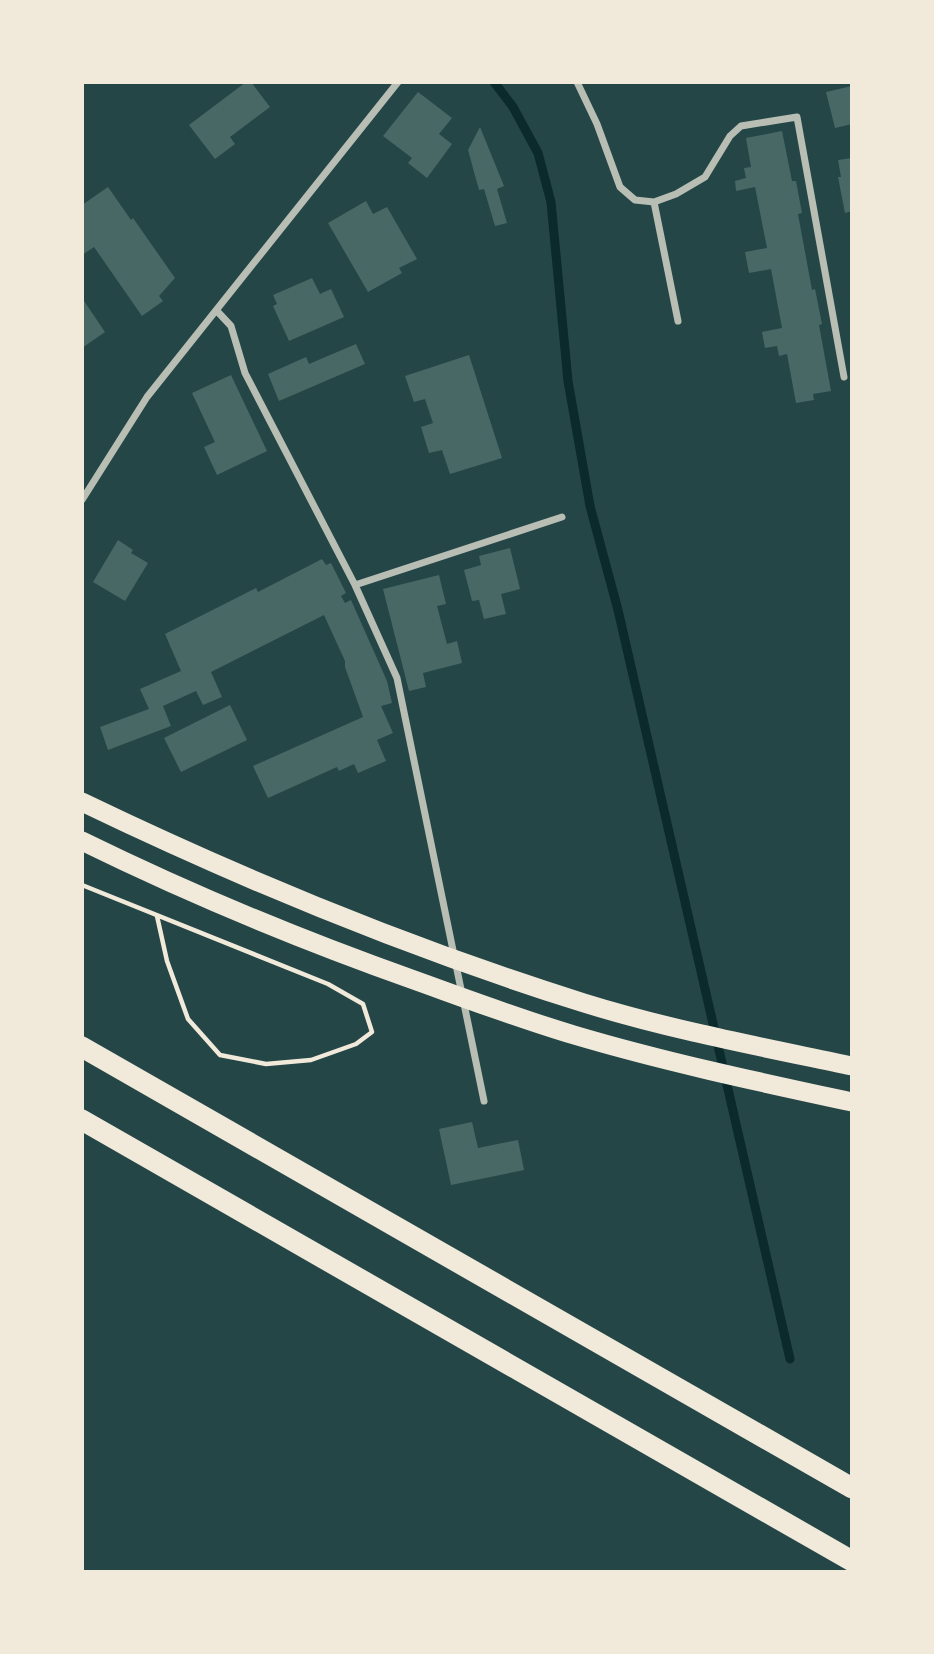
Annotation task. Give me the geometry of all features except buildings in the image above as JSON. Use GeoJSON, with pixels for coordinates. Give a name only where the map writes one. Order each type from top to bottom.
{"type":"FeatureCollection","features":[{"type":"Feature","properties":{"kind":"highway"},"geometry":{"type":"LineString","coordinates":[[82,802],[321,908],[432,951],[585,1003],[659,1023],[852,1066]]}},
{"type":"Feature","properties":{"kind":"highway"},"geometry":{"type":"LineString","coordinates":[[82,841],[310,943],[477,1003],[573,1035],[662,1059],[852,1102]]}},
{"type":"Feature","properties":{"kind":"highway"},"geometry":{"type":"LineString","coordinates":[[82,1047],[852,1488]]}},
{"type":"Feature","properties":{"kind":"highway"},"geometry":{"type":"LineString","coordinates":[[82,1120],[852,1561]]}},
{"type":"Feature","properties":{"kind":"street"},"geometry":{"type":"LineString","coordinates":[[82,499],[147,397],[398,82]]}},
{"type":"Feature","properties":{"kind":"street"},"geometry":{"type":"LineString","coordinates":[[577,82],[597,124],[620,187],[635,200],[654,202],[676,194],[705,177],[730,136],[741,126],[797,117],[844,377]]}},
{"type":"Feature","properties":{"kind":"street"},"geometry":{"type":"LineString","coordinates":[[654,202],[678,321]]}},
{"type":"Feature","properties":{"kind":"street"},"geometry":{"type":"LineString","coordinates":[[217,311],[231,326],[244,373],[355,585],[397,678],[484,1101]]}},
{"type":"Feature","properties":{"kind":"street"},"geometry":{"type":"LineString","coordinates":[[355,585],[562,517]]}},
{"type":"Feature","properties":{"kind":"path"},"geometry":{"type":"LineString","coordinates":[[82,885],[328,984],[363,1004],[372,1032],[356,1044],[312,1060],[266,1063],[220,1055],[188,1019],[167,961],[157,916]]}},
{"type":"Feature","properties":{"kind":"shaded area"},"geometry":{"type":"Polygon","coordinates":[[[82,82],[852,82],[852,1572],[82,1572],[82,82]]]}},
{"type":"Feature","properties":{"kind":"waterway"},"geometry":{"type":"LineString","coordinates":[[494,82],[513,107],[538,153],[551,202],[568,381],[590,506],[618,610],[790,1359]]}}]}
